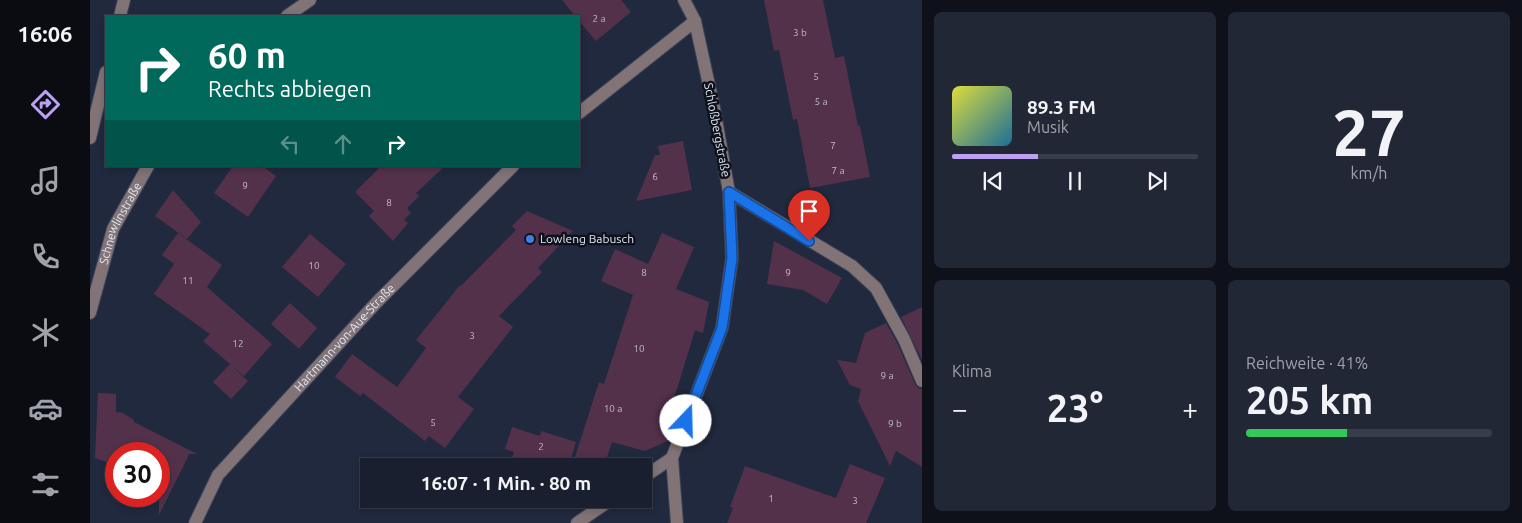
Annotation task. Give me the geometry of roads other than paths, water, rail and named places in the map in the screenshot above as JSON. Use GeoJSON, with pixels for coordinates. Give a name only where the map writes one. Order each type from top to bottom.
{"type":"FeatureCollection","features":[{"type":"Feature","properties":{"kind":"street"},"geometry":{"type":"LineString","coordinates":[[120,15],[124,0]]}},
{"type":"Feature","properties":{"kind":"street"},"geometry":{"type":"LineString","coordinates":[[288,15],[310,0]]}},
{"type":"Feature","properties":{"kind":"street","name":"Schloßbergstraße"},"geometry":{"type":"LineString","coordinates":[[677,523],[672,458],[722,328],[732,258],[729,192],[714,108],[695,21],[684,0]]}},
{"type":"Feature","properties":{"kind":"street"},"geometry":{"type":"LineString","coordinates":[[580,112],[695,21]]}},
{"type":"Feature","properties":{"kind":"street"},"geometry":{"type":"LineString","coordinates":[[90,138],[105,76]]}},
{"type":"Feature","properties":{"kind":"street","name":"Schnewlinstraße"},"geometry":{"type":"LineString","coordinates":[[90,313],[114,229],[147,167]]}},
{"type":"Feature","properties":{"kind":"street","name":"Hartmann-von-Aue-Straße"},"geometry":{"type":"LineString","coordinates":[[195,523],[218,475],[376,303],[512,167]]}},
{"type":"Feature","properties":{"kind":"street"},"geometry":{"type":"LineString","coordinates":[[729,192],[852,266],[876,288],[904,339],[922,380]]}},
{"type":"Feature","properties":{"kind":"street"},"geometry":{"type":"LineString","coordinates":[[652,472],[672,458]]}},
{"type":"Feature","properties":{"kind":"street"},"geometry":{"type":"LineString","coordinates":[[577,523],[599,508]]}},
{"type":"Feature","properties":{"kind":"place","name":"Lowleng Babusch"},"geometry":{"type":"Point","coordinates":[530,239]}}]}
